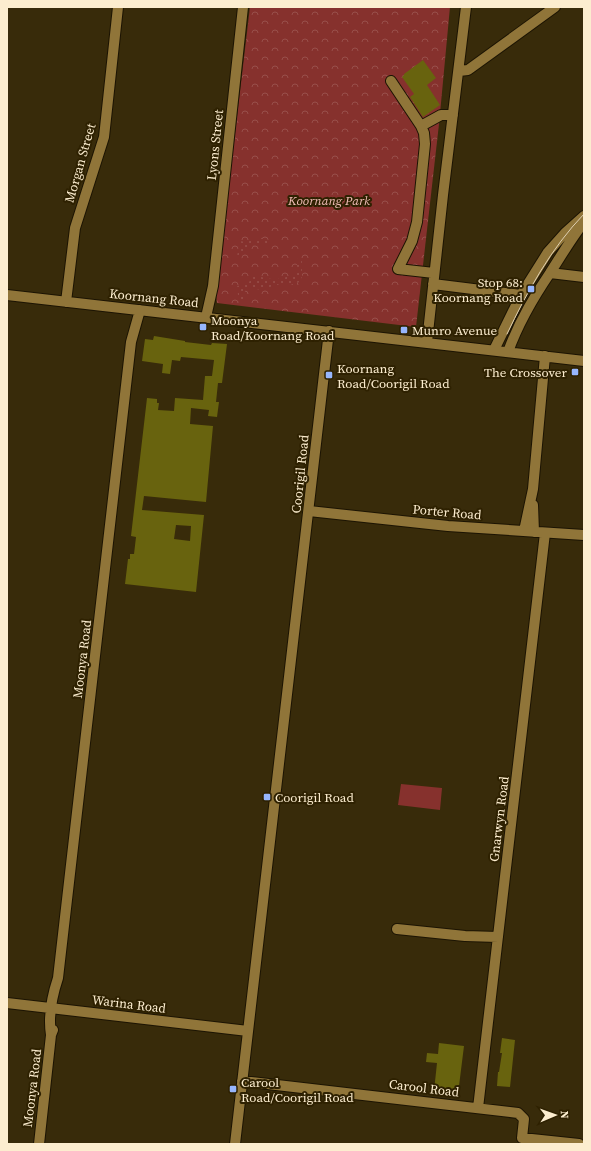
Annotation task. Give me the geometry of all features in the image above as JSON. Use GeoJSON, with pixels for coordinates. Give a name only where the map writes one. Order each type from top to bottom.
{"type":"FeatureCollection","features":[{"type":"Feature","properties":{"kind":"street","name":"Morgan Street"},"geometry":{"type":"LineString","coordinates":[[66,302],[75,228],[104,137],[118,7]]}},
{"type":"Feature","properties":{"kind":"street","name":"Lyons Street"},"geometry":{"type":"LineString","coordinates":[[211,318],[213,286],[243,7]]}},
{"type":"Feature","properties":{"kind":"street"},"geometry":{"type":"LineString","coordinates":[[427,342],[466,7]]}},
{"type":"Feature","properties":{"kind":"street"},"geometry":{"type":"LineString","coordinates":[[459,71],[468,70],[555,7]]}},
{"type":"Feature","properties":{"kind":"street"},"geometry":{"type":"LineString","coordinates":[[391,81],[421,126],[424,132],[425,144],[417,222],[412,241],[398,269],[434,273]]}},
{"type":"Feature","properties":{"kind":"street"},"geometry":{"type":"LineString","coordinates":[[421,126],[441,115],[453,115]]}},
{"type":"Feature","properties":{"kind":"street"},"geometry":{"type":"LineString","coordinates":[[494,350],[521,295],[548,252],[565,233],[584,216]]}},
{"type":"Feature","properties":{"kind":"street"},"geometry":{"type":"LineString","coordinates":[[508,352],[524,316],[572,238],[584,222]]}},
{"type":"Feature","properties":{"kind":"street"},"geometry":{"type":"LineString","coordinates":[[550,273],[584,277]]}},
{"type":"Feature","properties":{"kind":"street"},"geometry":{"type":"LineString","coordinates":[[434,284],[521,295]]}},
{"type":"Feature","properties":{"kind":"street","name":"Koornang Road"},"geometry":{"type":"LineString","coordinates":[[7,295],[584,361]]}},
{"type":"Feature","properties":{"kind":"street","name":"Moonya Road"},"geometry":{"type":"LineString","coordinates":[[39,1144],[51,1035],[49,1024],[54,1008],[54,991],[58,978],[135,310]]}},
{"type":"Feature","properties":{"kind":"street","name":"Coorigil Road"},"geometry":{"type":"LineString","coordinates":[[235,1144],[329,331]]}},
{"type":"Feature","properties":{"kind":"street"},"geometry":{"type":"LineString","coordinates":[[529,531],[545,356]]}},
{"type":"Feature","properties":{"kind":"street","name":"Porter Road"},"geometry":{"type":"LineString","coordinates":[[308,511],[448,526],[584,535]]}},
{"type":"Feature","properties":{"kind":"street","name":"Gnarwyn Road"},"geometry":{"type":"LineString","coordinates":[[478,1108],[545,532]]}},
{"type":"Feature","properties":{"kind":"street"},"geometry":{"type":"LineString","coordinates":[[397,929],[461,936],[498,937]]}},
{"type":"Feature","properties":{"kind":"street","name":"Warina Road"},"geometry":{"type":"LineString","coordinates":[[7,1003],[248,1031]]}},
{"type":"Feature","properties":{"kind":"street","name":"Carool Road"},"geometry":{"type":"LineString","coordinates":[[242,1081],[518,1113],[522,1115],[524,1119],[522,1141],[579,1144]]}},
{"type":"Feature","properties":{"kind":"green space","name":"Koornang Park"},"geometry":{"type":"Polygon","coordinates":[[[250,7],[450,7],[439,124],[416,327],[217,303],[216,294],[250,7]]]}},
{"type":"Feature","properties":{"kind":"green space"},"geometry":{"type":"Polygon","coordinates":[[[260,238],[268,240],[273,245],[259,244],[250,246],[240,255],[242,261],[236,261],[240,241],[246,242],[260,238]]]}},
{"type":"Feature","properties":{"kind":"green space"},"geometry":{"type":"Polygon","coordinates":[[[293,258],[302,260],[302,277],[299,282],[296,284],[277,284],[263,290],[249,288],[245,291],[243,302],[239,304],[237,286],[248,284],[253,275],[274,279],[291,275],[299,270],[293,258]]]}},
{"type":"Feature","properties":{"kind":"green space"},"geometry":{"type":"Polygon","coordinates":[[[401,784],[442,788],[440,810],[398,805],[401,784]]]}},
{"type":"Feature","properties":{"kind":"building"},"geometry":{"type":"Polygon","coordinates":[[[423,60],[436,78],[427,85],[440,105],[423,117],[410,97],[414,94],[402,77],[423,60]]]}},
{"type":"Feature","properties":{"kind":"building"},"geometry":{"type":"Polygon","coordinates":[[[154,336],[211,345],[212,343],[227,344],[222,383],[218,383],[216,402],[219,402],[217,417],[208,416],[209,410],[191,408],[190,424],[213,426],[206,502],[144,496],[142,510],[204,515],[196,592],[125,584],[128,559],[130,559],[130,554],[134,554],[136,537],[131,536],[147,398],[157,399],[157,403],[159,403],[158,410],[174,411],[175,398],[203,400],[205,376],[212,376],[214,360],[181,357],[180,361],[172,360],[170,374],[162,373],[163,364],[142,361],[145,339],[153,340],[154,336]],[[176,525],[174,539],[190,541],[191,526],[176,525]]]}},
{"type":"Feature","properties":{"kind":"building"},"geometry":{"type":"Polygon","coordinates":[[[502,1038],[515,1040],[510,1087],[497,1086],[502,1053],[500,1053],[502,1038]]]}},
{"type":"Feature","properties":{"kind":"building"},"geometry":{"type":"Polygon","coordinates":[[[439,1043],[464,1046],[458,1094],[434,1091],[437,1063],[426,1062],[427,1053],[438,1054],[439,1043]]]}},
{"type":"Feature","properties":{"kind":"tram line"},"geometry":{"type":"LineString","coordinates":[[507,334],[523,302],[550,256],[584,214]]}},
{"type":"Feature","properties":{"kind":"place","name":"Stop 68: Koornang Road"},"geometry":{"type":"Point","coordinates":[531,289]}},
{"type":"Feature","properties":{"kind":"place","name":"Moonya Road/Koornang Road"},"geometry":{"type":"Point","coordinates":[203,327]}},
{"type":"Feature","properties":{"kind":"place","name":"Munro Avenue"},"geometry":{"type":"Point","coordinates":[404,330]}},
{"type":"Feature","properties":{"kind":"place","name":"The Crossover"},"geometry":{"type":"Point","coordinates":[575,372]}},
{"type":"Feature","properties":{"kind":"place","name":"Koornang Road/Coorigil Road"},"geometry":{"type":"Point","coordinates":[329,375]}},
{"type":"Feature","properties":{"kind":"place","name":"Coorigil Road"},"geometry":{"type":"Point","coordinates":[267,797]}},
{"type":"Feature","properties":{"kind":"place","name":"Carool Road/Coorigil Road"},"geometry":{"type":"Point","coordinates":[233,1089]}}]}
